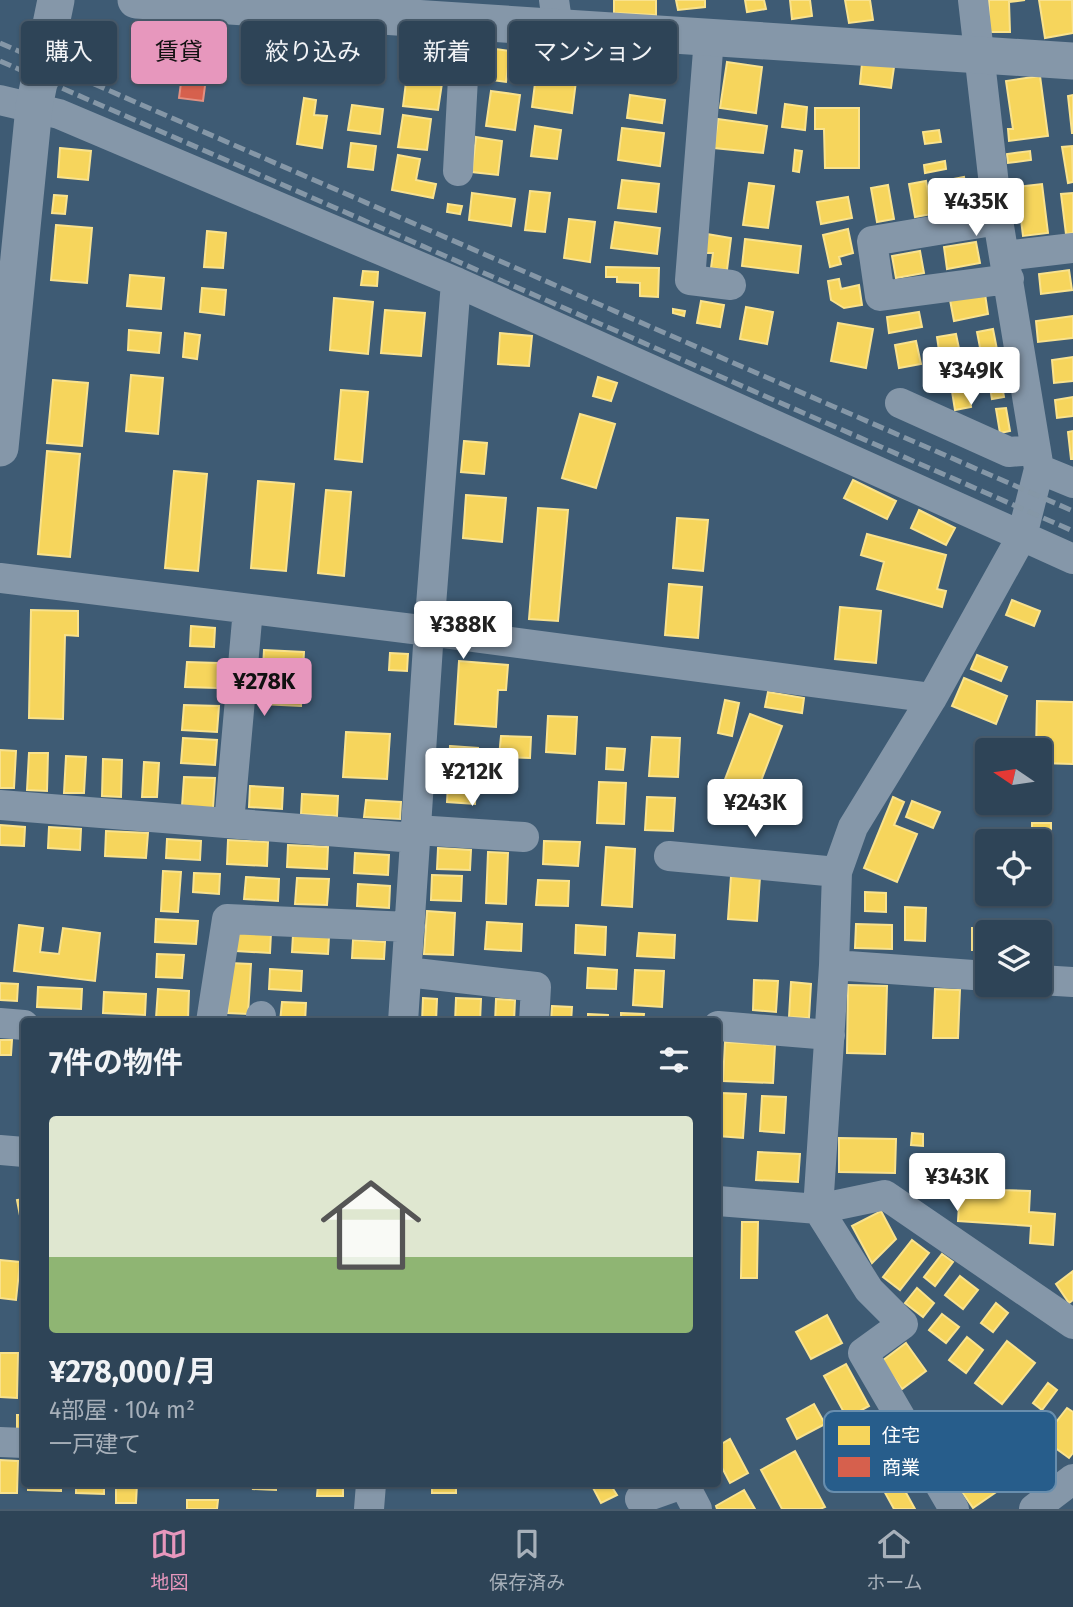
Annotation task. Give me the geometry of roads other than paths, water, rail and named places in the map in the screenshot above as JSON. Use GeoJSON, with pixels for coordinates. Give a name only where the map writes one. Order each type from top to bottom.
{"type":"FeatureCollection","features":[{"type":"Feature","properties":{"kind":"street"},"geometry":{"type":"LineString","coordinates":[[0,448],[17,103],[57,0]]}},
{"type":"Feature","properties":{"kind":"street"},"geometry":{"type":"LineString","coordinates":[[136,0],[379,8],[460,21]]}},
{"type":"Feature","properties":{"kind":"street"},"geometry":{"type":"LineString","coordinates":[[897,1411],[863,1353],[903,1324],[869,1290],[818,1209],[834,965],[837,872],[853,827],[932,698],[1023,536],[1037,460],[998,220],[973,0]]}},
{"type":"Feature","properties":{"kind":"street"},"geometry":{"type":"LineString","coordinates":[[477,21],[556,14],[709,38],[1073,61]]}},
{"type":"Feature","properties":{"kind":"street"},"geometry":{"type":"LineString","coordinates":[[709,38],[690,280],[731,285]]}},
{"type":"Feature","properties":{"kind":"street"},"geometry":{"type":"LineString","coordinates":[[458,170],[463,84]]}},
{"type":"Feature","properties":{"kind":"street"},"geometry":{"type":"LineString","coordinates":[[17,103],[59,114],[456,282],[1073,559]]}},
{"type":"Feature","properties":{"kind":"street"},"geometry":{"type":"LineString","coordinates":[[998,220],[872,241],[880,296],[1007,268],[1073,248]]}},
{"type":"Feature","properties":{"kind":"street"},"geometry":{"type":"LineString","coordinates":[[403,1018],[456,282]]}},
{"type":"Feature","properties":{"kind":"street"},"geometry":{"type":"LineString","coordinates":[[900,404],[1009,452],[1037,460],[1073,483]]}},
{"type":"Feature","properties":{"kind":"street"},"geometry":{"type":"LineString","coordinates":[[0,578],[429,631],[932,698]]}},
{"type":"Feature","properties":{"kind":"street"},"geometry":{"type":"LineString","coordinates":[[229,823],[248,609]]}},
{"type":"Feature","properties":{"kind":"street"},"geometry":{"type":"LineString","coordinates":[[0,805],[229,823],[416,834],[524,837]]}},
{"type":"Feature","properties":{"kind":"street"},"geometry":{"type":"LineString","coordinates":[[669,856],[837,872]]}},
{"type":"Feature","properties":{"kind":"street"},"geometry":{"type":"LineString","coordinates":[[212,1018],[227,919],[410,928]]}},
{"type":"Feature","properties":{"kind":"street"},"geometry":{"type":"LineString","coordinates":[[834,965],[975,975]]}},
{"type":"Feature","properties":{"kind":"street"},"geometry":{"type":"LineString","coordinates":[[407,972],[536,987],[534,1018]]}},
{"type":"Feature","properties":{"kind":"street"},"geometry":{"type":"LineString","coordinates":[[1052,981],[1073,982],[1073,977]]}},
{"type":"Feature","properties":{"kind":"street"},"geometry":{"type":"LineString","coordinates":[[0,1023],[21,1025]]}},
{"type":"Feature","properties":{"kind":"street"},"geometry":{"type":"LineString","coordinates":[[721,1026],[830,1034]]}},
{"type":"Feature","properties":{"kind":"street"},"geometry":{"type":"LineString","coordinates":[[0,1150],[21,1152]]}},
{"type":"Feature","properties":{"kind":"street"},"geometry":{"type":"LineString","coordinates":[[721,1201],[818,1209],[885,1195],[1073,1324]]}},
{"type":"Feature","properties":{"kind":"street"},"geometry":{"type":"LineString","coordinates":[[0,1442],[21,1443]]}},
{"type":"Feature","properties":{"kind":"street"},"geometry":{"type":"LineString","coordinates":[[1034,1509],[1073,1479]]}},
{"type":"Feature","properties":{"kind":"street"},"geometry":{"type":"LineString","coordinates":[[369,1509],[371,1487]]}},
{"type":"Feature","properties":{"kind":"street"},"geometry":{"type":"LineString","coordinates":[[639,1499],[674,1487]]}},
{"type":"Feature","properties":{"kind":"street"},"geometry":{"type":"LineString","coordinates":[[685,1487],[697,1509]]}},
{"type":"Feature","properties":{"kind":"street"},"geometry":{"type":"LineString","coordinates":[[944,1492],[954,1509]]}},
{"type":"Feature","properties":{"kind":"railway"},"geometry":{"type":"LineString","coordinates":[[0,43],[1073,511]]}},
{"type":"Feature","properties":{"kind":"railway"},"geometry":{"type":"LineString","coordinates":[[0,61],[1073,531]]}}]}
